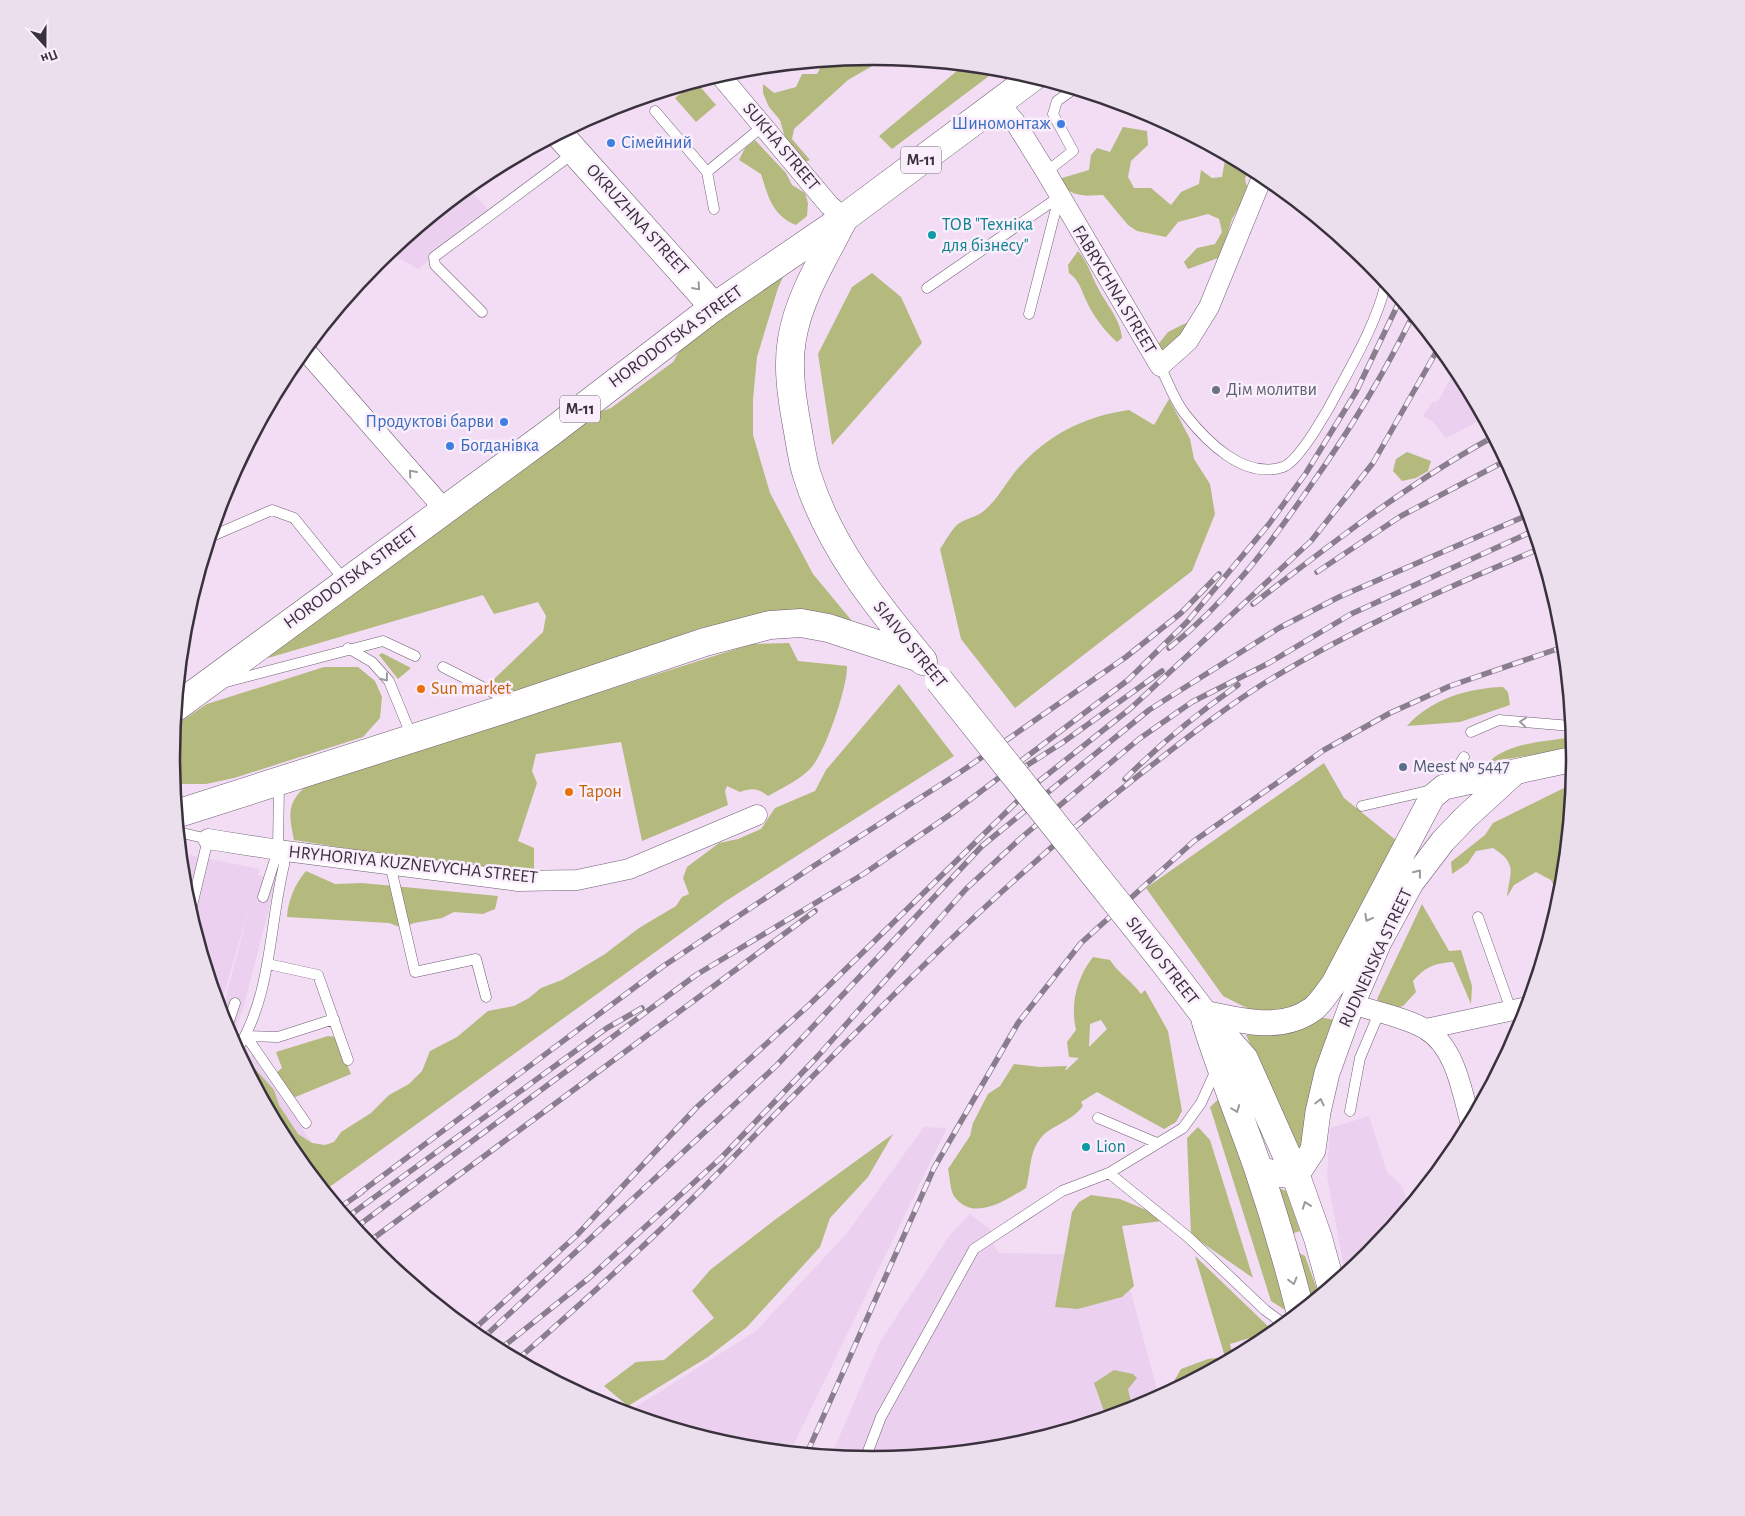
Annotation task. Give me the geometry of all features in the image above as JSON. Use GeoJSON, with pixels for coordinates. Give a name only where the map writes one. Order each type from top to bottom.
{"type":"FeatureCollection","features":[{"type":"Feature","properties":{"kind":"main road","name":"HORODOTSKA STREET"},"geometry":{"type":"LineString","coordinates":[[182,702],[445,510],[714,307],[844,218],[999,103],[1024,82]]}},
{"type":"Feature","properties":{"kind":"main road","name":"OKRUZHNA STREET"},"geometry":{"type":"LineString","coordinates":[[567,142],[714,307]]}},
{"type":"Feature","properties":{"kind":"main road","name":"SIAIVO STREET"},"geometry":{"type":"LineString","coordinates":[[844,218],[805,294],[792,340],[790,376],[806,474],[830,534],[867,592],[1203,1013],[1244,1059],[1296,1176],[1318,1238],[1329,1279]]}},
{"type":"Feature","properties":{"kind":"main road"},"geometry":{"type":"LineString","coordinates":[[182,808],[279,780],[517,705],[705,642],[770,625],[801,624],[828,628],[920,658]]}},
{"type":"Feature","properties":{"kind":"main road","name":"SIAIVO STREET"},"geometry":{"type":"LineString","coordinates":[[1203,1013],[1219,1065],[1258,1168],[1285,1251],[1299,1304]]}},
{"type":"Feature","properties":{"kind":"main road"},"geometry":{"type":"LineString","coordinates":[[1285,1251],[1318,1238]]}},
{"type":"Feature","properties":{"kind":"street","name":"SUKHA STREET"},"geometry":{"type":"LineString","coordinates":[[725,81],[829,205],[844,218]]}},
{"type":"Feature","properties":{"kind":"street","name":"FABRYCHNA STREET"},"geometry":{"type":"LineString","coordinates":[[999,103],[1015,122],[1046,172],[1160,366],[1188,341],[1209,307],[1260,184]]}},
{"type":"Feature","properties":{"kind":"street"},"geometry":{"type":"LineString","coordinates":[[309,355],[445,510]]}},
{"type":"Feature","properties":{"kind":"street","name":"RUDNENSKA STREET"},"geometry":{"type":"LineString","coordinates":[[1203,1013],[1273,1024],[1294,1020],[1314,1008],[1333,985],[1432,797],[1444,788],[1566,761]]}},
{"type":"Feature","properties":{"kind":"street","name":"RUDNENSKA STREET"},"geometry":{"type":"LineString","coordinates":[[1296,1176],[1313,1150],[1318,1112],[1327,1073],[1352,1004],[1380,942],[1411,883],[1443,841],[1514,773]]}},
{"type":"Feature","properties":{"kind":"street"},"geometry":{"type":"LineString","coordinates":[[1443,841],[1453,815],[1455,801],[1444,788]]}},
{"type":"Feature","properties":{"kind":"street","name":"HRYHORIYA KUZNEVYCHA STREET"},"geometry":{"type":"LineString","coordinates":[[208,839],[278,850],[518,881],[577,880],[629,869],[757,814]]}},
{"type":"Feature","properties":{"kind":"street"},"geometry":{"type":"LineString","coordinates":[[1352,1004],[1426,1029],[1445,1048],[1456,1072],[1468,1113]]}},
{"type":"Feature","properties":{"kind":"street"},"geometry":{"type":"LineString","coordinates":[[1426,1029],[1518,1009]]}},
{"type":"Feature","properties":{"kind":"street"},"geometry":{"type":"LineString","coordinates":[[1258,1168],[1276,1174],[1296,1176]]}},
{"type":"Feature","properties":{"kind":"lane"},"geometry":{"type":"LineString","coordinates":[[1046,172],[1073,151],[1053,114],[1057,101],[1067,94]]}},
{"type":"Feature","properties":{"kind":"lane"},"geometry":{"type":"LineString","coordinates":[[655,111],[707,172],[714,209]]}},
{"type":"Feature","properties":{"kind":"lane"},"geometry":{"type":"LineString","coordinates":[[707,172],[763,126]]}},
{"type":"Feature","properties":{"kind":"lane"},"geometry":{"type":"LineString","coordinates":[[482,312],[435,265],[434,257],[567,142]]}},
{"type":"Feature","properties":{"kind":"lane"},"geometry":{"type":"LineString","coordinates":[[927,288],[1059,197]]}},
{"type":"Feature","properties":{"kind":"lane"},"geometry":{"type":"LineString","coordinates":[[1029,314],[1059,197]]}},
{"type":"Feature","properties":{"kind":"lane"},"geometry":{"type":"LineString","coordinates":[[1160,366],[1184,413],[1214,446],[1244,465],[1262,469],[1284,467],[1301,450],[1327,412],[1362,346],[1382,301],[1384,291]]}},
{"type":"Feature","properties":{"kind":"lane"},"geometry":{"type":"LineString","coordinates":[[216,534],[272,510],[294,518],[346,582]]}},
{"type":"Feature","properties":{"kind":"lane"},"geometry":{"type":"LineString","coordinates":[[198,690],[383,640],[415,656]]}},
{"type":"Feature","properties":{"kind":"lane"},"geometry":{"type":"LineString","coordinates":[[348,648],[372,662],[389,681],[412,737]]}},
{"type":"Feature","properties":{"kind":"lane"},"geometry":{"type":"LineString","coordinates":[[443,667],[517,705]]}},
{"type":"Feature","properties":{"kind":"lane"},"geometry":{"type":"LineString","coordinates":[[1471,732],[1499,720],[1565,725]]}},
{"type":"Feature","properties":{"kind":"lane"},"geometry":{"type":"LineString","coordinates":[[1362,806],[1444,788],[1464,757]]}},
{"type":"Feature","properties":{"kind":"lane"},"geometry":{"type":"LineString","coordinates":[[263,897],[278,850],[279,780]]}},
{"type":"Feature","properties":{"kind":"lane","name":"HRYHORIYA KUZNEVYCHA STREET"},"geometry":{"type":"LineString","coordinates":[[184,833],[208,839]]}},
{"type":"Feature","properties":{"kind":"lane"},"geometry":{"type":"LineString","coordinates":[[194,897],[208,839]]}},
{"type":"Feature","properties":{"kind":"lane"},"geometry":{"type":"LineString","coordinates":[[241,1043],[246,1036],[268,964],[284,865],[284,857],[278,850]]}},
{"type":"Feature","properties":{"kind":"lane"},"geometry":{"type":"LineString","coordinates":[[390,864],[415,972],[476,959],[486,997]]}},
{"type":"Feature","properties":{"kind":"lane"},"geometry":{"type":"LineString","coordinates":[[1478,917],[1519,1008]]}},
{"type":"Feature","properties":{"kind":"lane"},"geometry":{"type":"LineString","coordinates":[[268,964],[318,975],[348,1060]]}},
{"type":"Feature","properties":{"kind":"lane"},"geometry":{"type":"LineString","coordinates":[[230,1019],[236,1003]]}},
{"type":"Feature","properties":{"kind":"lane"},"geometry":{"type":"LineString","coordinates":[[1350,1111],[1360,1058],[1378,1013]]}},
{"type":"Feature","properties":{"kind":"lane"},"geometry":{"type":"LineString","coordinates":[[246,1036],[278,1037],[334,1019]]}},
{"type":"Feature","properties":{"kind":"lane"},"geometry":{"type":"LineString","coordinates":[[246,1036],[306,1123]]}},
{"type":"Feature","properties":{"kind":"lane"},"geometry":{"type":"LineString","coordinates":[[868,1451],[881,1417],[974,1249],[1062,1191],[1109,1173],[1183,1128],[1200,1103],[1219,1065]]}},
{"type":"Feature","properties":{"kind":"lane"},"geometry":{"type":"LineString","coordinates":[[1098,1118],[1157,1143]]}},
{"type":"Feature","properties":{"kind":"lane"},"geometry":{"type":"LineString","coordinates":[[1109,1173],[1188,1237],[1265,1310],[1278,1320]]}},
{"type":"Feature","properties":{"kind":"shaded area"},"geometry":{"type":"Polygon","coordinates":[[[473,192],[489,211],[418,269],[395,256],[451,208],[473,192]]]}},
{"type":"Feature","properties":{"kind":"shaded area"},"geometry":{"type":"Polygon","coordinates":[[[1451,377],[1478,422],[1446,438],[1433,422],[1423,416],[1433,401],[1437,402],[1451,377]]]}},
{"type":"Feature","properties":{"kind":"shaded area"},"geometry":{"type":"Polygon","coordinates":[[[186,854],[260,869],[258,875],[277,878],[244,1005],[235,1030],[224,1003],[251,902],[223,998],[203,937],[186,854]]]}},
{"type":"Feature","properties":{"kind":"shaded area"},"geometry":{"type":"Polygon","coordinates":[[[252,1055],[332,1172],[323,1179],[296,1143],[272,1104],[248,1058],[252,1055]]]}},
{"type":"Feature","properties":{"kind":"shaded area"},"geometry":{"type":"Polygon","coordinates":[[[1369,1116],[1387,1172],[1402,1186],[1407,1199],[1363,1248],[1344,1266],[1327,1176],[1330,1128],[1369,1116]]]}},
{"type":"Feature","properties":{"kind":"shaded area"},"geometry":{"type":"Polygon","coordinates":[[[924,1127],[947,1128],[793,1446],[737,1438],[693,1427],[634,1408],[756,1331],[847,1233],[924,1127]]]}},
{"type":"Feature","properties":{"kind":"shaded area"},"geometry":{"type":"Polygon","coordinates":[[[970,1214],[1000,1237],[993,1244],[999,1253],[1121,1255],[1157,1390],[1095,1414],[1008,1438],[918,1450],[834,1450],[880,1342],[950,1235],[970,1214]]]}},
{"type":"Feature","properties":{"kind":"green space"},"geometry":{"type":"Polygon","coordinates":[[[874,65],[848,80],[794,129],[792,139],[810,160],[802,163],[786,141],[780,120],[769,107],[763,93],[763,84],[774,93],[796,87],[802,74],[817,74],[821,67],[874,65]]]}},
{"type":"Feature","properties":{"kind":"green space"},"geometry":{"type":"Polygon","coordinates":[[[958,70],[989,76],[892,149],[879,136],[958,70]]]}},
{"type":"Feature","properties":{"kind":"green space"},"geometry":{"type":"Polygon","coordinates":[[[700,87],[716,105],[696,122],[675,98],[683,92],[700,87]]]}},
{"type":"Feature","properties":{"kind":"green space"},"geometry":{"type":"Polygon","coordinates":[[[1123,127],[1147,131],[1148,145],[1131,161],[1128,177],[1134,188],[1151,188],[1171,205],[1181,192],[1199,184],[1201,170],[1212,178],[1222,177],[1225,162],[1246,175],[1245,179],[1248,191],[1232,219],[1224,246],[1218,258],[1188,269],[1184,262],[1197,248],[1215,244],[1222,232],[1219,219],[1208,214],[1178,222],[1166,237],[1137,231],[1128,225],[1103,195],[1074,193],[1060,183],[1062,178],[1089,170],[1091,155],[1097,148],[1110,152],[1123,127]]]}},
{"type":"Feature","properties":{"kind":"green space"},"geometry":{"type":"Polygon","coordinates":[[[755,140],[786,173],[792,185],[805,193],[808,203],[807,216],[796,225],[781,216],[776,210],[761,174],[739,160],[745,148],[755,140]]]}},
{"type":"Feature","properties":{"kind":"green space"},"geometry":{"type":"Polygon","coordinates":[[[1078,251],[1119,324],[1122,338],[1117,342],[1095,317],[1078,282],[1069,273],[1068,265],[1078,251]]]}},
{"type":"Feature","properties":{"kind":"green space"},"geometry":{"type":"Polygon","coordinates":[[[872,273],[901,297],[922,343],[832,445],[818,354],[852,287],[872,273]]]}},
{"type":"Feature","properties":{"kind":"green space"},"geometry":{"type":"Polygon","coordinates":[[[784,275],[778,288],[757,357],[753,399],[753,435],[770,493],[813,574],[852,621],[788,612],[701,628],[517,693],[492,681],[543,632],[546,616],[538,602],[494,614],[483,595],[268,658],[266,653],[593,414],[611,408],[673,362],[683,345],[784,275]]]}},
{"type":"Feature","properties":{"kind":"green space"},"geometry":{"type":"Polygon","coordinates":[[[1194,319],[1173,355],[1156,347],[1168,332],[1194,319]]]}},
{"type":"Feature","properties":{"kind":"green space"},"geometry":{"type":"Polygon","coordinates":[[[1169,399],[1190,439],[1194,459],[1210,484],[1215,514],[1192,571],[1015,708],[961,639],[940,549],[958,524],[985,510],[996,499],[1024,462],[1047,442],[1086,421],[1129,410],[1154,425],[1169,399]]]}},
{"type":"Feature","properties":{"kind":"green space"},"geometry":{"type":"Polygon","coordinates":[[[1407,452],[1431,461],[1428,471],[1416,478],[1402,481],[1393,471],[1396,459],[1407,452]]]}},
{"type":"Feature","properties":{"kind":"green space"},"geometry":{"type":"Polygon","coordinates":[[[789,643],[798,661],[847,666],[846,676],[835,719],[817,760],[802,776],[768,796],[758,790],[751,789],[740,792],[727,786],[725,791],[728,805],[642,841],[621,742],[536,754],[532,771],[537,783],[518,841],[534,848],[534,874],[475,869],[294,840],[290,816],[292,804],[307,785],[752,644],[789,643]]]}},
{"type":"Feature","properties":{"kind":"green space"},"geometry":{"type":"Polygon","coordinates":[[[382,653],[411,668],[398,679],[379,655],[382,653]]]}},
{"type":"Feature","properties":{"kind":"green space"},"geometry":{"type":"Polygon","coordinates":[[[324,667],[358,667],[375,681],[382,697],[380,718],[363,737],[234,778],[206,784],[181,784],[181,721],[207,704],[324,667]]]}},
{"type":"Feature","properties":{"kind":"green space"},"geometry":{"type":"Polygon","coordinates":[[[899,684],[954,756],[726,901],[329,1187],[296,1143],[250,1063],[274,1090],[279,1105],[298,1134],[312,1143],[325,1145],[334,1142],[341,1132],[371,1113],[389,1095],[409,1084],[422,1071],[430,1051],[457,1037],[488,1011],[514,1006],[529,998],[541,988],[562,980],[605,954],[639,928],[676,906],[682,897],[689,894],[683,878],[687,867],[719,843],[738,839],[761,829],[775,808],[815,791],[826,770],[899,684]]]}},
{"type":"Feature","properties":{"kind":"green space"},"geometry":{"type":"Polygon","coordinates":[[[1503,687],[1508,692],[1510,705],[1460,722],[1407,726],[1427,709],[1451,697],[1477,690],[1503,687]]]}},
{"type":"Feature","properties":{"kind":"green space"},"geometry":{"type":"Polygon","coordinates":[[[1565,738],[1566,749],[1489,762],[1507,750],[1565,738]]]}},
{"type":"Feature","properties":{"kind":"green space"},"geometry":{"type":"Polygon","coordinates":[[[1324,763],[1344,798],[1397,841],[1323,981],[1310,997],[1281,1011],[1249,1009],[1223,996],[1146,888],[1324,763]]]}},
{"type":"Feature","properties":{"kind":"green space"},"geometry":{"type":"Polygon","coordinates":[[[1565,788],[1560,848],[1553,885],[1551,880],[1536,872],[1514,885],[1507,897],[1510,874],[1509,864],[1493,848],[1476,851],[1468,863],[1452,874],[1451,862],[1485,835],[1493,823],[1565,788]]]}},
{"type":"Feature","properties":{"kind":"green space"},"geometry":{"type":"Polygon","coordinates":[[[306,871],[335,884],[362,883],[498,896],[495,909],[483,914],[454,912],[442,918],[414,923],[402,928],[389,923],[287,917],[293,893],[306,871]]]}},
{"type":"Feature","properties":{"kind":"green space"},"geometry":{"type":"Polygon","coordinates":[[[1422,904],[1449,951],[1461,950],[1472,986],[1471,1004],[1453,962],[1436,965],[1422,972],[1413,981],[1416,992],[1403,1006],[1387,1011],[1377,999],[1422,904]]]}},
{"type":"Feature","properties":{"kind":"green space"},"geometry":{"type":"Polygon","coordinates":[[[1093,957],[1110,960],[1141,994],[1145,990],[1168,1031],[1182,1111],[1176,1122],[1164,1129],[1097,1092],[1081,1102],[1083,1106],[1078,1112],[1049,1131],[1036,1144],[1026,1188],[990,1207],[970,1208],[962,1204],[954,1196],[948,1169],[970,1136],[973,1123],[988,1094],[1000,1086],[1014,1064],[1040,1067],[1067,1066],[1065,1071],[1079,1058],[1069,1057],[1067,1042],[1076,1030],[1074,1010],[1076,991],[1087,965],[1093,957]],[[1101,1020],[1090,1024],[1089,1047],[1107,1029],[1101,1020]]]}},
{"type":"Feature","properties":{"kind":"green space"},"geometry":{"type":"Polygon","coordinates":[[[1319,1017],[1335,1020],[1317,1077],[1299,1153],[1246,1035],[1319,1017]]]}},
{"type":"Feature","properties":{"kind":"green space"},"geometry":{"type":"Polygon","coordinates":[[[328,1036],[336,1037],[351,1074],[293,1098],[276,1073],[282,1068],[276,1052],[328,1036]]]}},
{"type":"Feature","properties":{"kind":"green space"},"geometry":{"type":"Polygon","coordinates":[[[1222,1096],[1288,1306],[1285,1310],[1271,1301],[1210,1107],[1222,1096]]]}},
{"type":"Feature","properties":{"kind":"green space"},"geometry":{"type":"Polygon","coordinates":[[[1198,1127],[1210,1140],[1253,1278],[1191,1235],[1187,1138],[1198,1127]]]}},
{"type":"Feature","properties":{"kind":"green space"},"geometry":{"type":"Polygon","coordinates":[[[893,1134],[868,1177],[830,1218],[820,1247],[747,1327],[708,1357],[628,1406],[604,1386],[636,1362],[664,1360],[714,1318],[692,1291],[710,1270],[776,1219],[893,1134]]]}},
{"type":"Feature","properties":{"kind":"green space"},"geometry":{"type":"Polygon","coordinates":[[[1274,1186],[1286,1191],[1300,1231],[1288,1235],[1274,1186]]]}},
{"type":"Feature","properties":{"kind":"green space"},"geometry":{"type":"Polygon","coordinates":[[[1091,1195],[1120,1199],[1163,1217],[1162,1221],[1122,1226],[1134,1286],[1122,1297],[1078,1309],[1055,1307],[1072,1212],[1079,1202],[1091,1195]]]}},
{"type":"Feature","properties":{"kind":"green space"},"geometry":{"type":"Polygon","coordinates":[[[1299,1253],[1305,1256],[1317,1289],[1308,1296],[1299,1253]]]}},
{"type":"Feature","properties":{"kind":"green space"},"geometry":{"type":"Polygon","coordinates":[[[1195,1256],[1268,1327],[1253,1337],[1230,1344],[1231,1350],[1224,1355],[1195,1256]]]}},
{"type":"Feature","properties":{"kind":"green space"},"geometry":{"type":"Polygon","coordinates":[[[1220,1358],[1174,1382],[1181,1369],[1208,1359],[1220,1358]]]}},
{"type":"Feature","properties":{"kind":"green space"},"geometry":{"type":"Polygon","coordinates":[[[1114,1370],[1133,1374],[1137,1378],[1128,1389],[1131,1401],[1104,1411],[1094,1383],[1114,1370]]]}},
{"type":"Feature","properties":{"kind":"railway"},"geometry":{"type":"LineString","coordinates":[[360,1224],[696,975],[865,873],[951,814],[1128,680],[1187,622],[1269,524],[1306,473],[1356,392],[1397,305]]}},
{"type":"Feature","properties":{"kind":"railway"},"geometry":{"type":"LineString","coordinates":[[1169,648],[1190,631],[1228,593],[1278,532],[1351,425],[1390,360],[1410,321]]}},
{"type":"Feature","properties":{"kind":"railway"},"geometry":{"type":"LineString","coordinates":[[477,1327],[577,1235],[697,1107],[809,1005],[1033,786],[1131,708],[1311,541],[1373,463],[1435,354]]}},
{"type":"Feature","properties":{"kind":"railway"},"geometry":{"type":"LineString","coordinates":[[1253,604],[1400,495],[1488,440]]}},
{"type":"Feature","properties":{"kind":"railway"},"geometry":{"type":"LineString","coordinates":[[1317,572],[1401,516],[1500,464]]}},
{"type":"Feature","properties":{"kind":"railway"},"geometry":{"type":"LineString","coordinates":[[487,1334],[777,1065],[982,846],[1149,710],[1279,628],[1339,597],[1522,517]]}},
{"type":"Feature","properties":{"kind":"railway"},"geometry":{"type":"LineString","coordinates":[[505,1345],[589,1278],[722,1157],[818,1056],[966,889],[1022,837],[1139,739],[1192,702],[1269,663],[1351,614],[1528,533]]}},
{"type":"Feature","properties":{"kind":"railway"},"geometry":{"type":"LineString","coordinates":[[522,1356],[595,1291],[671,1219],[873,1015],[978,914],[1031,865],[1143,772],[1234,703],[1332,644],[1400,610],[1534,551]]}},
{"type":"Feature","properties":{"kind":"railway"},"geometry":{"type":"LineString","coordinates":[[357,1195],[662,967],[809,869],[962,771],[1126,657],[1181,613],[1219,574]]}},
{"type":"Feature","properties":{"kind":"railway"},"geometry":{"type":"LineString","coordinates":[[809,1448],[934,1168],[1018,1023],[1081,943],[1194,841],[1324,750],[1390,713],[1450,686],[1557,649]]}},
{"type":"Feature","properties":{"kind":"railway"},"geometry":{"type":"LineString","coordinates":[[1018,771],[1062,743],[1162,671]]}},
{"type":"Feature","properties":{"kind":"railway"},"geometry":{"type":"LineString","coordinates":[[1125,779],[1180,729],[1238,685]]}},
{"type":"Feature","properties":{"kind":"railway"},"geometry":{"type":"LineString","coordinates":[[373,1238],[815,911]]}},
{"type":"Feature","properties":{"kind":"railway"},"geometry":{"type":"LineString","coordinates":[[351,1215],[607,1028],[642,1008]]}},
{"type":"Feature","properties":{"kind":"railway"},"geometry":{"type":"LineString","coordinates":[[343,1205],[362,1192]]}},
{"type":"Feature","properties":{"kind":"place","name":"Шиномонтаж"},"geometry":{"type":"Point","coordinates":[1061,124]}},
{"type":"Feature","properties":{"kind":"place","name":"Сімейний"},"geometry":{"type":"Point","coordinates":[611,143]}},
{"type":"Feature","properties":{"kind":"place","name":"ТОВ \"Техніка для бізнесу\""},"geometry":{"type":"Point","coordinates":[932,235]}},
{"type":"Feature","properties":{"kind":"place","name":"Дім молитви"},"geometry":{"type":"Point","coordinates":[1216,390]}},
{"type":"Feature","properties":{"kind":"place","name":"Продуктові барви"},"geometry":{"type":"Point","coordinates":[504,422]}},
{"type":"Feature","properties":{"kind":"place","name":"Богданівка"},"geometry":{"type":"Point","coordinates":[450,446]}},
{"type":"Feature","properties":{"kind":"place","name":"Sun market"},"geometry":{"type":"Point","coordinates":[421,689]}},
{"type":"Feature","properties":{"kind":"place","name":"Meest № 5447"},"geometry":{"type":"Point","coordinates":[1403,767]}},
{"type":"Feature","properties":{"kind":"place","name":"Тарон"},"geometry":{"type":"Point","coordinates":[569,792]}},
{"type":"Feature","properties":{"kind":"place","name":"Lion"},"geometry":{"type":"Point","coordinates":[1086,1147]}}]}
